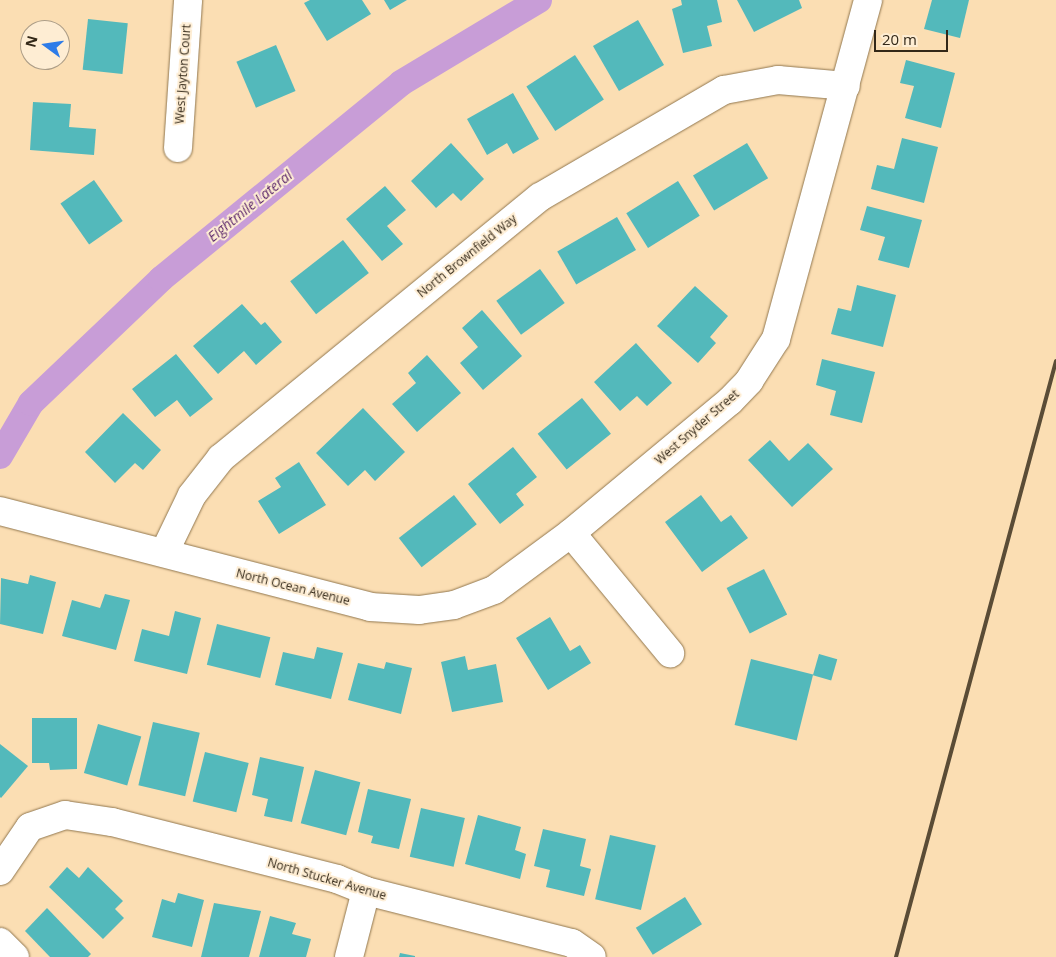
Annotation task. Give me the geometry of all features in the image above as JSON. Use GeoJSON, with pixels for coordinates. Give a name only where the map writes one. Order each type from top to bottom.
{"type":"FeatureCollection","features":[{"type":"Feature","properties":{"kind":"street","name":"West Jayton Court"},"geometry":{"type":"LineString","coordinates":[[178,148],[188,0]]}},
{"type":"Feature","properties":{"kind":"street","name":"West Snyder Street"},"geometry":{"type":"LineString","coordinates":[[571,533],[730,401],[749,381],[776,339],[868,0]]}},
{"type":"Feature","properties":{"kind":"street","name":"North Brownfield Way"},"geometry":{"type":"LineString","coordinates":[[164,553],[192,495],[221,458],[540,197],[698,103],[724,90],[778,80],[846,86]]}},
{"type":"Feature","properties":{"kind":"street","name":"North Ocean Avenue"},"geometry":{"type":"LineString","coordinates":[[0,511],[370,606],[419,610],[454,605],[494,590],[571,533]]}},
{"type":"Feature","properties":{"kind":"street"},"geometry":{"type":"LineString","coordinates":[[571,533],[670,653]]}},
{"type":"Feature","properties":{"kind":"street","name":"North Stucker Avenue"},"geometry":{"type":"LineString","coordinates":[[0,871],[30,827],[65,815],[112,822],[337,879],[366,891],[572,943],[592,957]]}},
{"type":"Feature","properties":{"kind":"street"},"geometry":{"type":"LineString","coordinates":[[349,957],[366,891]]}},
{"type":"Feature","properties":{"kind":"street"},"geometry":{"type":"LineString","coordinates":[[0,942],[15,957]]}},
{"type":"Feature","properties":{"kind":"building"},"geometry":{"type":"Polygon","coordinates":[[[310,0],[362,0],[371,14],[327,41],[304,3],[310,0]]]}},
{"type":"Feature","properties":{"kind":"building"},"geometry":{"type":"Polygon","coordinates":[[[384,0],[407,0],[390,10],[384,0]]]}},
{"type":"Feature","properties":{"kind":"building"},"geometry":{"type":"Polygon","coordinates":[[[681,0],[717,0],[722,22],[707,26],[712,46],[683,53],[672,9],[682,5],[681,0]]]}},
{"type":"Feature","properties":{"kind":"building"},"geometry":{"type":"Polygon","coordinates":[[[737,0],[799,0],[802,8],[754,32],[737,0]]]}},
{"type":"Feature","properties":{"kind":"building"},"geometry":{"type":"Polygon","coordinates":[[[932,0],[969,0],[960,38],[924,29],[932,0]]]}},
{"type":"Feature","properties":{"kind":"building"},"geometry":{"type":"Polygon","coordinates":[[[88,19],[128,23],[122,74],[83,70],[88,19]]]}},
{"type":"Feature","properties":{"kind":"building"},"geometry":{"type":"Polygon","coordinates":[[[638,20],[664,65],[619,91],[593,46],[638,20]]]}},
{"type":"Feature","properties":{"kind":"building"},"geometry":{"type":"Polygon","coordinates":[[[276,45],[296,91],[256,108],[236,62],[276,45]]]}},
{"type":"Feature","properties":{"kind":"building"},"geometry":{"type":"Polygon","coordinates":[[[575,55],[604,99],[555,131],[526,87],[575,55]]]}},
{"type":"Feature","properties":{"kind":"building"},"geometry":{"type":"Polygon","coordinates":[[[906,60],[955,73],[941,128],[905,118],[914,86],[900,83],[906,60]]]}},
{"type":"Feature","properties":{"kind":"building"},"geometry":{"type":"Polygon","coordinates":[[[513,93],[539,139],[513,154],[507,143],[487,155],[467,119],[513,93]]]}},
{"type":"Feature","properties":{"kind":"building"},"geometry":{"type":"Polygon","coordinates":[[[33,102],[71,104],[69,127],[96,129],[94,155],[30,150],[33,102]]]}},
{"type":"Feature","properties":{"kind":"building"},"geometry":{"type":"Polygon","coordinates":[[[902,138],[938,147],[924,203],[871,189],[877,165],[894,169],[902,138]]]}},
{"type":"Feature","properties":{"kind":"building"},"geometry":{"type":"Polygon","coordinates":[[[451,143],[484,179],[461,201],[453,193],[436,208],[411,181],[451,143]]]}},
{"type":"Feature","properties":{"kind":"building"},"geometry":{"type":"Polygon","coordinates":[[[747,143],[768,178],[714,211],[693,175],[747,143]]]}},
{"type":"Feature","properties":{"kind":"building"},"geometry":{"type":"Polygon","coordinates":[[[94,180],[123,221],[89,244],[60,204],[94,180]]]}},
{"type":"Feature","properties":{"kind":"building"},"geometry":{"type":"Polygon","coordinates":[[[678,181],[700,216],[648,248],[626,213],[678,181]]]}},
{"type":"Feature","properties":{"kind":"building"},"geometry":{"type":"Polygon","coordinates":[[[385,186],[406,210],[387,226],[403,244],[382,261],[346,219],[385,186]]]}},
{"type":"Feature","properties":{"kind":"building"},"geometry":{"type":"Polygon","coordinates":[[[867,206],[922,220],[909,268],[878,260],[885,237],[860,230],[867,206]]]}},
{"type":"Feature","properties":{"kind":"building"},"geometry":{"type":"Polygon","coordinates":[[[617,217],[636,250],[576,284],[557,252],[617,217]]]}},
{"type":"Feature","properties":{"kind":"building"},"geometry":{"type":"Polygon","coordinates":[[[343,240],[369,273],[316,314],[290,281],[343,240]]]}},
{"type":"Feature","properties":{"kind":"building"},"geometry":{"type":"Polygon","coordinates":[[[540,269],[565,303],[521,335],[496,301],[540,269]]]}},
{"type":"Feature","properties":{"kind":"building"},"geometry":{"type":"Polygon","coordinates":[[[857,285],[896,295],[883,347],[831,334],[838,308],[851,311],[857,285]]]}},
{"type":"Feature","properties":{"kind":"building"},"geometry":{"type":"Polygon","coordinates":[[[695,286],[728,316],[710,337],[716,343],[698,363],[657,326],[695,286]]]}},
{"type":"Feature","properties":{"kind":"building"},"geometry":{"type":"Polygon","coordinates":[[[242,304],[261,325],[265,322],[282,342],[256,365],[244,351],[218,374],[193,346],[242,304]]]}},
{"type":"Feature","properties":{"kind":"building"},"geometry":{"type":"Polygon","coordinates":[[[482,310],[522,356],[483,390],[460,363],[478,347],[462,328],[482,310]]]}},
{"type":"Feature","properties":{"kind":"building"},"geometry":{"type":"Polygon","coordinates":[[[636,343],[672,383],[647,406],[637,396],[620,411],[594,382],[636,343]]]}},
{"type":"Feature","properties":{"kind":"building"},"geometry":{"type":"Polygon","coordinates":[[[176,354],[213,399],[190,417],[177,400],[155,417],[132,389],[176,354]]]}},
{"type":"Feature","properties":{"kind":"building"},"geometry":{"type":"Polygon","coordinates":[[[427,355],[461,393],[417,432],[392,404],[416,383],[408,373],[427,355]]]}},
{"type":"Feature","properties":{"kind":"building"},"geometry":{"type":"Polygon","coordinates":[[[822,359],[875,372],[862,423],[830,415],[836,391],[816,385],[822,359]]]}},
{"type":"Feature","properties":{"kind":"building"},"geometry":{"type":"Polygon","coordinates":[[[582,398],[611,434],[567,470],[538,434],[582,398]]]}},
{"type":"Feature","properties":{"kind":"building"},"geometry":{"type":"Polygon","coordinates":[[[363,408],[405,452],[375,481],[365,470],[348,486],[316,453],[363,408]]]}},
{"type":"Feature","properties":{"kind":"building"},"geometry":{"type":"Polygon","coordinates":[[[123,413],[161,450],[143,470],[135,463],[115,483],[85,452],[123,413]]]}},
{"type":"Feature","properties":{"kind":"building"},"geometry":{"type":"Polygon","coordinates":[[[770,440],[789,461],[808,443],[833,469],[792,507],[748,460],[770,440]]]}},
{"type":"Feature","properties":{"kind":"building"},"geometry":{"type":"Polygon","coordinates":[[[513,447],[537,477],[516,494],[524,505],[500,524],[468,484],[513,447]]]}},
{"type":"Feature","properties":{"kind":"building"},"geometry":{"type":"Polygon","coordinates":[[[299,462],[326,505],[279,534],[258,501],[281,487],[275,478],[299,462]]]}},
{"type":"Feature","properties":{"kind":"building"},"geometry":{"type":"Polygon","coordinates":[[[454,495],[477,524],[422,567],[399,538],[454,495]]]}},
{"type":"Feature","properties":{"kind":"building"},"geometry":{"type":"Polygon","coordinates":[[[701,495],[721,522],[731,515],[748,538],[702,572],[665,522],[701,495]]]}},
{"type":"Feature","properties":{"kind":"building"},"geometry":{"type":"Polygon","coordinates":[[[764,569],[787,614],[750,634],[727,588],[764,569]]]}},
{"type":"Feature","properties":{"kind":"building"},"geometry":{"type":"Polygon","coordinates":[[[30,575],[56,582],[43,634],[0,624],[1,578],[28,584],[30,575]]]}},
{"type":"Feature","properties":{"kind":"building"},"geometry":{"type":"Polygon","coordinates":[[[105,594],[130,600],[116,650],[62,636],[72,600],[100,608],[105,594]]]}},
{"type":"Feature","properties":{"kind":"building"},"geometry":{"type":"Polygon","coordinates":[[[175,611],[201,618],[187,674],[134,661],[142,629],[169,636],[175,611]]]}},
{"type":"Feature","properties":{"kind":"building"},"geometry":{"type":"Polygon","coordinates":[[[550,617],[570,651],[580,645],[591,663],[548,690],[516,638],[550,617]]]}},
{"type":"Feature","properties":{"kind":"building"},"geometry":{"type":"Polygon","coordinates":[[[217,624],[270,637],[260,678],[207,665],[217,624]]]}},
{"type":"Feature","properties":{"kind":"building"},"geometry":{"type":"Polygon","coordinates":[[[317,647],[343,653],[331,699],[275,685],[283,652],[314,659],[317,647]]]}},
{"type":"Feature","properties":{"kind":"building"},"geometry":{"type":"Polygon","coordinates":[[[819,654],[837,659],[831,680],[813,675],[819,654]]]}},
{"type":"Feature","properties":{"kind":"building"},"geometry":{"type":"Polygon","coordinates":[[[465,656],[468,670],[496,664],[503,702],[452,712],[441,662],[465,656]]]}},
{"type":"Feature","properties":{"kind":"building"},"geometry":{"type":"Polygon","coordinates":[[[751,659],[813,674],[797,740],[735,725],[751,659]]]}},
{"type":"Feature","properties":{"kind":"building"},"geometry":{"type":"Polygon","coordinates":[[[386,662],[412,668],[401,714],[348,700],[358,663],[384,669],[386,662]]]}},
{"type":"Feature","properties":{"kind":"building"},"geometry":{"type":"Polygon","coordinates":[[[32,718],[77,718],[77,769],[50,770],[49,763],[32,763],[32,718]]]}},
{"type":"Feature","properties":{"kind":"building"},"geometry":{"type":"Polygon","coordinates":[[[153,722],[200,733],[185,796],[138,785],[153,722]]]}},
{"type":"Feature","properties":{"kind":"building"},"geometry":{"type":"Polygon","coordinates":[[[98,724],[141,736],[127,785],[84,773],[98,724]]]}},
{"type":"Feature","properties":{"kind":"building"},"geometry":{"type":"Polygon","coordinates":[[[0,744],[28,766],[1,798],[0,797],[0,744]]]}},
{"type":"Feature","properties":{"kind":"building"},"geometry":{"type":"Polygon","coordinates":[[[205,752],[249,763],[236,812],[193,801],[205,752]]]}},
{"type":"Feature","properties":{"kind":"building"},"geometry":{"type":"Polygon","coordinates":[[[260,757],[304,767],[292,822],[264,816],[268,799],[252,795],[260,757]]]}},
{"type":"Feature","properties":{"kind":"building"},"geometry":{"type":"Polygon","coordinates":[[[315,770],[360,782],[346,835],[301,823],[315,770]]]}},
{"type":"Feature","properties":{"kind":"building"},"geometry":{"type":"Polygon","coordinates":[[[368,789],[411,799],[399,849],[371,843],[373,836],[358,832],[368,789]]]}},
{"type":"Feature","properties":{"kind":"building"},"geometry":{"type":"Polygon","coordinates":[[[421,808],[465,818],[454,867],[410,857],[421,808]]]}},
{"type":"Feature","properties":{"kind":"building"},"geometry":{"type":"Polygon","coordinates":[[[478,815],[521,827],[515,850],[526,854],[520,879],[465,864],[478,815]]]}},
{"type":"Feature","properties":{"kind":"building"},"geometry":{"type":"Polygon","coordinates":[[[543,829],[586,839],[580,866],[591,869],[584,896],[546,887],[550,870],[534,866],[543,829]]]}},
{"type":"Feature","properties":{"kind":"building"},"geometry":{"type":"Polygon","coordinates":[[[610,835],[656,846],[641,910],[595,899],[610,835]]]}},
{"type":"Feature","properties":{"kind":"building"},"geometry":{"type":"Polygon","coordinates":[[[67,867],[79,878],[88,867],[123,901],[115,909],[124,918],[103,939],[49,887],[67,867]]]}},
{"type":"Feature","properties":{"kind":"building"},"geometry":{"type":"Polygon","coordinates":[[[178,893],[204,900],[192,947],[152,937],[162,899],[175,903],[178,893]]]}},
{"type":"Feature","properties":{"kind":"building"},"geometry":{"type":"Polygon","coordinates":[[[685,897],[702,924],[653,955],[636,928],[685,897]]]}},
{"type":"Feature","properties":{"kind":"building"},"geometry":{"type":"Polygon","coordinates":[[[214,903],[261,911],[249,957],[201,957],[214,903]]]}},
{"type":"Feature","properties":{"kind":"building"},"geometry":{"type":"Polygon","coordinates":[[[47,908],[91,954],[88,957],[50,957],[25,931],[47,908]]]}},
{"type":"Feature","properties":{"kind":"building"},"geometry":{"type":"Polygon","coordinates":[[[270,916],[296,923],[292,934],[311,939],[306,957],[259,957],[270,916]]]}},
{"type":"Feature","properties":{"kind":"building"},"geometry":{"type":"Polygon","coordinates":[[[400,953],[415,956],[415,957],[399,957],[400,953]]]}},
{"type":"Feature","properties":{"kind":"waterway","name":"Eightmile Lateral"},"geometry":{"type":"LineString","coordinates":[[0,456],[31,403],[161,279],[401,83],[539,0]]}},
{"type":"Feature","properties":{"kind":"railway"},"geometry":{"type":"LineString","coordinates":[[896,957],[1056,361]]}}]}
